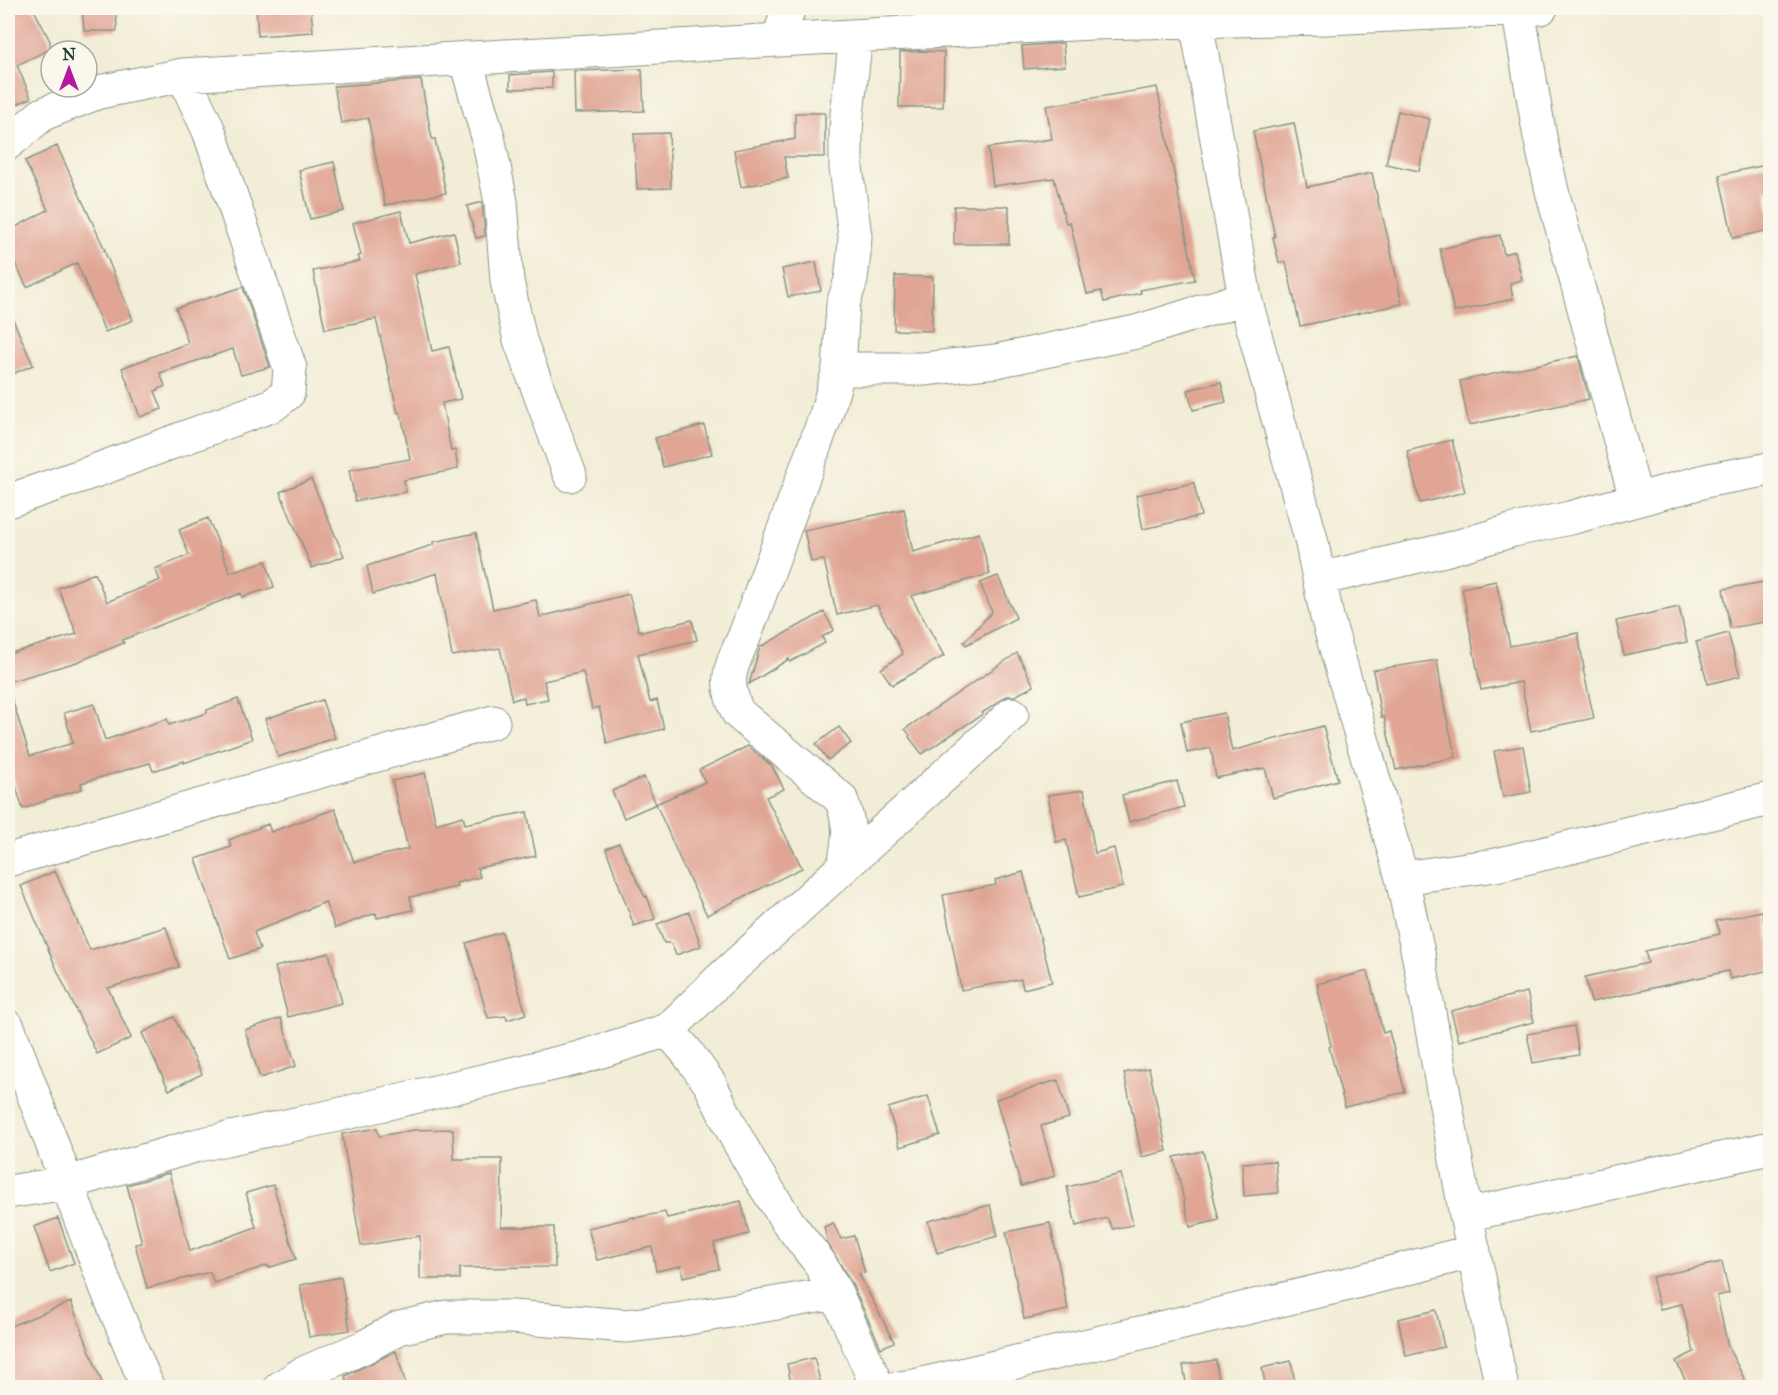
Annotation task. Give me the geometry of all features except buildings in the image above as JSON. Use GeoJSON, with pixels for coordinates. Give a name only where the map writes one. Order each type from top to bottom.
{"type":"FeatureCollection","features":[{"type":"Feature","properties":{"kind":"street"},"geometry":{"type":"LineString","coordinates":[[778,40],[789,8]]}},
{"type":"Feature","properties":{"kind":"street"},"geometry":{"type":"LineString","coordinates":[[8,143],[43,114],[99,93],[183,75],[856,36],[1095,15],[1196,21],[1327,18],[1530,8],[1540,137],[1552,191],[1636,499]]}},
{"type":"Feature","properties":{"kind":"street"},"geometry":{"type":"LineString","coordinates":[[1196,21],[1245,298],[1311,539],[1327,617],[1402,878],[1466,1215],[1502,1388]]}},
{"type":"Feature","properties":{"kind":"street"},"geometry":{"type":"LineString","coordinates":[[844,866],[849,837],[849,820],[841,799],[738,713],[728,683],[732,665],[826,415],[839,369],[843,304],[850,280],[855,236],[846,168],[846,135],[856,36]]}},
{"type":"Feature","properties":{"kind":"street"},"geometry":{"type":"LineString","coordinates":[[465,58],[488,137],[501,202],[507,281],[520,340],[570,475]]}},
{"type":"Feature","properties":{"kind":"street"},"geometry":{"type":"LineString","coordinates":[[8,501],[273,405],[288,393],[290,368],[209,131],[183,75]]}},
{"type":"Feature","properties":{"kind":"street"},"geometry":{"type":"LineString","coordinates":[[839,369],[924,369],[996,361],[1136,332],[1245,298]]}},
{"type":"Feature","properties":{"kind":"street"},"geometry":{"type":"LineString","coordinates":[[1319,579],[1446,550],[1514,530],[1570,518],[1709,480],[1770,469]]}},
{"type":"Feature","properties":{"kind":"street"},"geometry":{"type":"LineString","coordinates":[[8,1191],[67,1184],[198,1145],[579,1058],[668,1030],[717,982],[1012,714]]}},
{"type":"Feature","properties":{"kind":"street"},"geometry":{"type":"LineString","coordinates":[[8,860],[493,723]]}},
{"type":"Feature","properties":{"kind":"street"},"geometry":{"type":"LineString","coordinates":[[1402,878],[1496,865],[1770,799]]}},
{"type":"Feature","properties":{"kind":"street"},"geometry":{"type":"LineString","coordinates":[[8,1027],[108,1292],[148,1388]]}},
{"type":"Feature","properties":{"kind":"street"},"geometry":{"type":"LineString","coordinates":[[668,1030],[710,1084],[756,1172],[788,1222],[819,1262],[836,1293],[878,1388]]}},
{"type":"Feature","properties":{"kind":"street"},"geometry":{"type":"LineString","coordinates":[[1466,1215],[1770,1148]]}},
{"type":"Feature","properties":{"kind":"street"},"geometry":{"type":"LineString","coordinates":[[898,1388],[1341,1286],[1474,1251]]}},
{"type":"Feature","properties":{"kind":"street"},"geometry":{"type":"LineString","coordinates":[[280,1388],[302,1374],[364,1347],[399,1328],[446,1317],[512,1317],[627,1326],[677,1320],[836,1293]]}}]}
